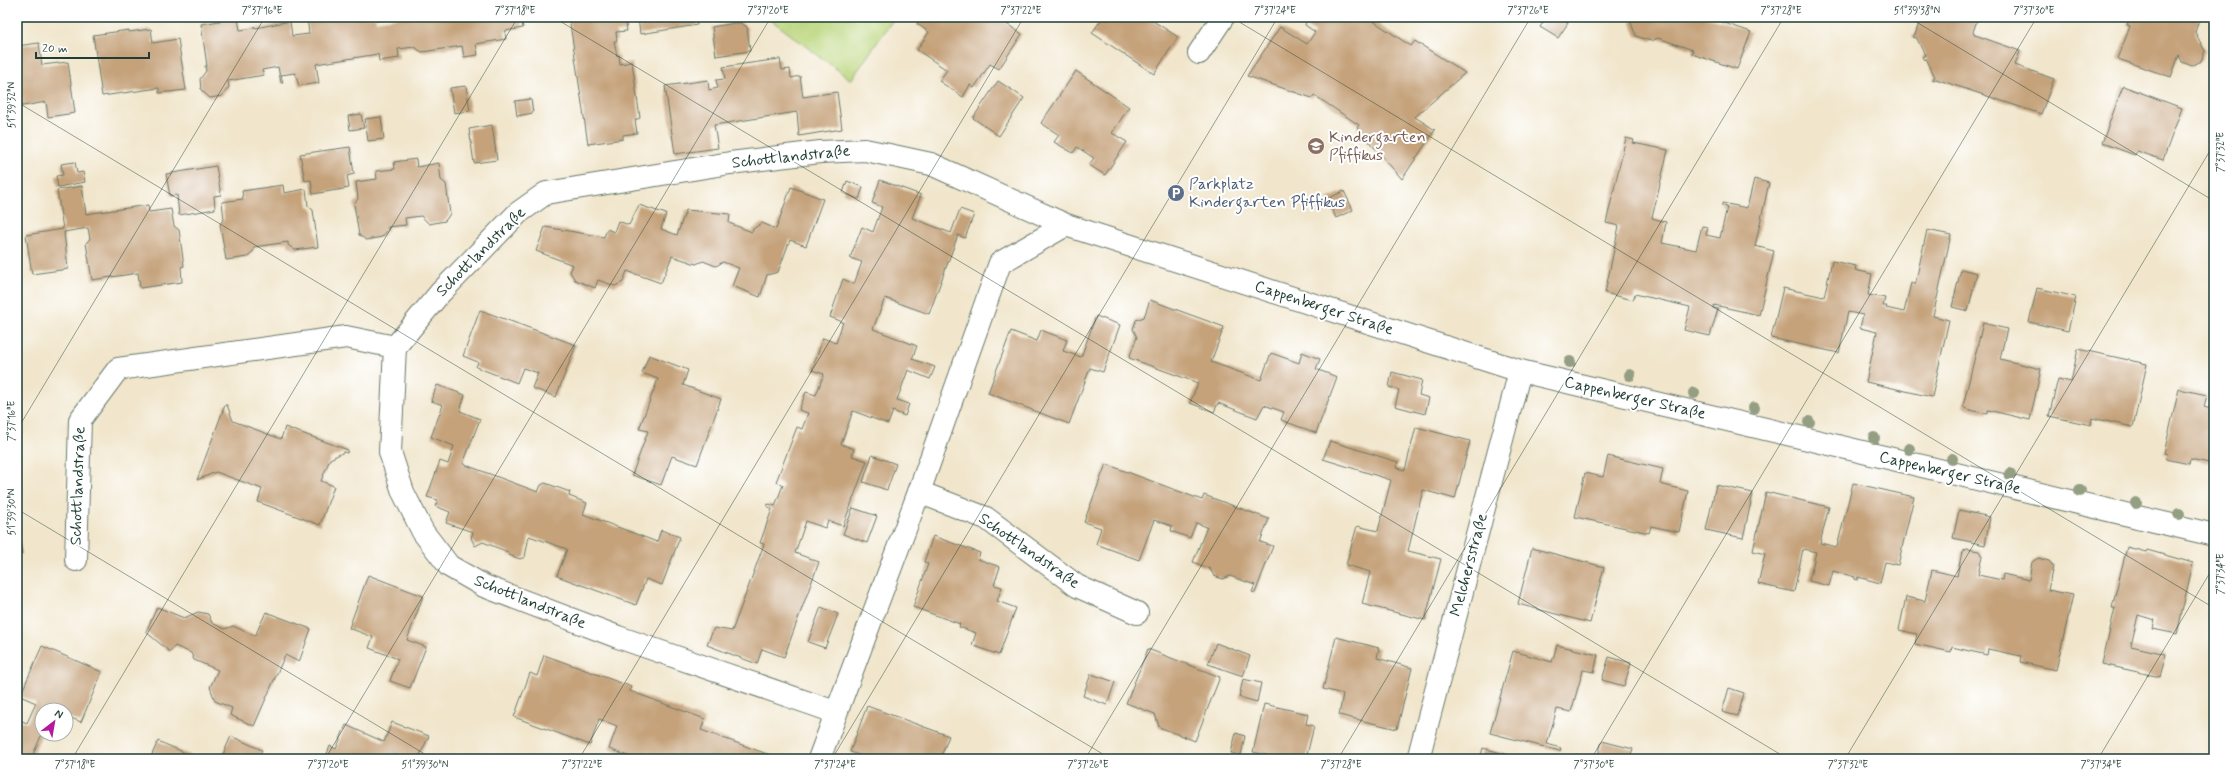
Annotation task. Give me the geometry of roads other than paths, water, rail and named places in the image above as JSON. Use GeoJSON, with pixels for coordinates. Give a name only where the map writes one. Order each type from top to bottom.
{"type":"FeatureCollection","features":[{"type":"Feature","properties":{"kind":"street"},"geometry":{"type":"LineString","coordinates":[[1199,53],[1223,17]]}},
{"type":"Feature","properties":{"kind":"street","name":"Schottlandstraße"},"geometry":{"type":"LineString","coordinates":[[835,712],[618,637],[484,586],[449,566],[423,532],[403,492],[390,452],[395,347],[440,293],[518,213],[546,193],[737,162],[820,152],[865,150],[931,164],[1066,225]]}},
{"type":"Feature","properties":{"kind":"street"},"geometry":{"type":"LineString","coordinates":[[819,759],[835,712],[920,492],[1000,263],[1066,225]]}},
{"type":"Feature","properties":{"kind":"street","name":"Cappenberger Straße"},"geometry":{"type":"LineString","coordinates":[[1066,225],[1520,371],[2214,535]]}},
{"type":"Feature","properties":{"kind":"street","name":"Schottlandstraße"},"geometry":{"type":"LineString","coordinates":[[76,560],[80,420],[118,369],[346,337],[395,347]]}},
{"type":"Feature","properties":{"kind":"street","name":"Melchersstraße"},"geometry":{"type":"LineString","coordinates":[[1418,759],[1520,371]]}},
{"type":"Feature","properties":{"kind":"street","name":"Schottlandstraße"},"geometry":{"type":"LineString","coordinates":[[920,492],[986,518],[1077,586],[1137,613]]}},
{"type":"Feature","properties":{"kind":"place","name":"Kindergarten Pfiffikus"},"geometry":{"type":"Point","coordinates":[1316,146]}},
{"type":"Feature","properties":{"kind":"place","name":"Parkplatz Kindergarten Pfiffikus"},"geometry":{"type":"Point","coordinates":[1176,193]}}]}
